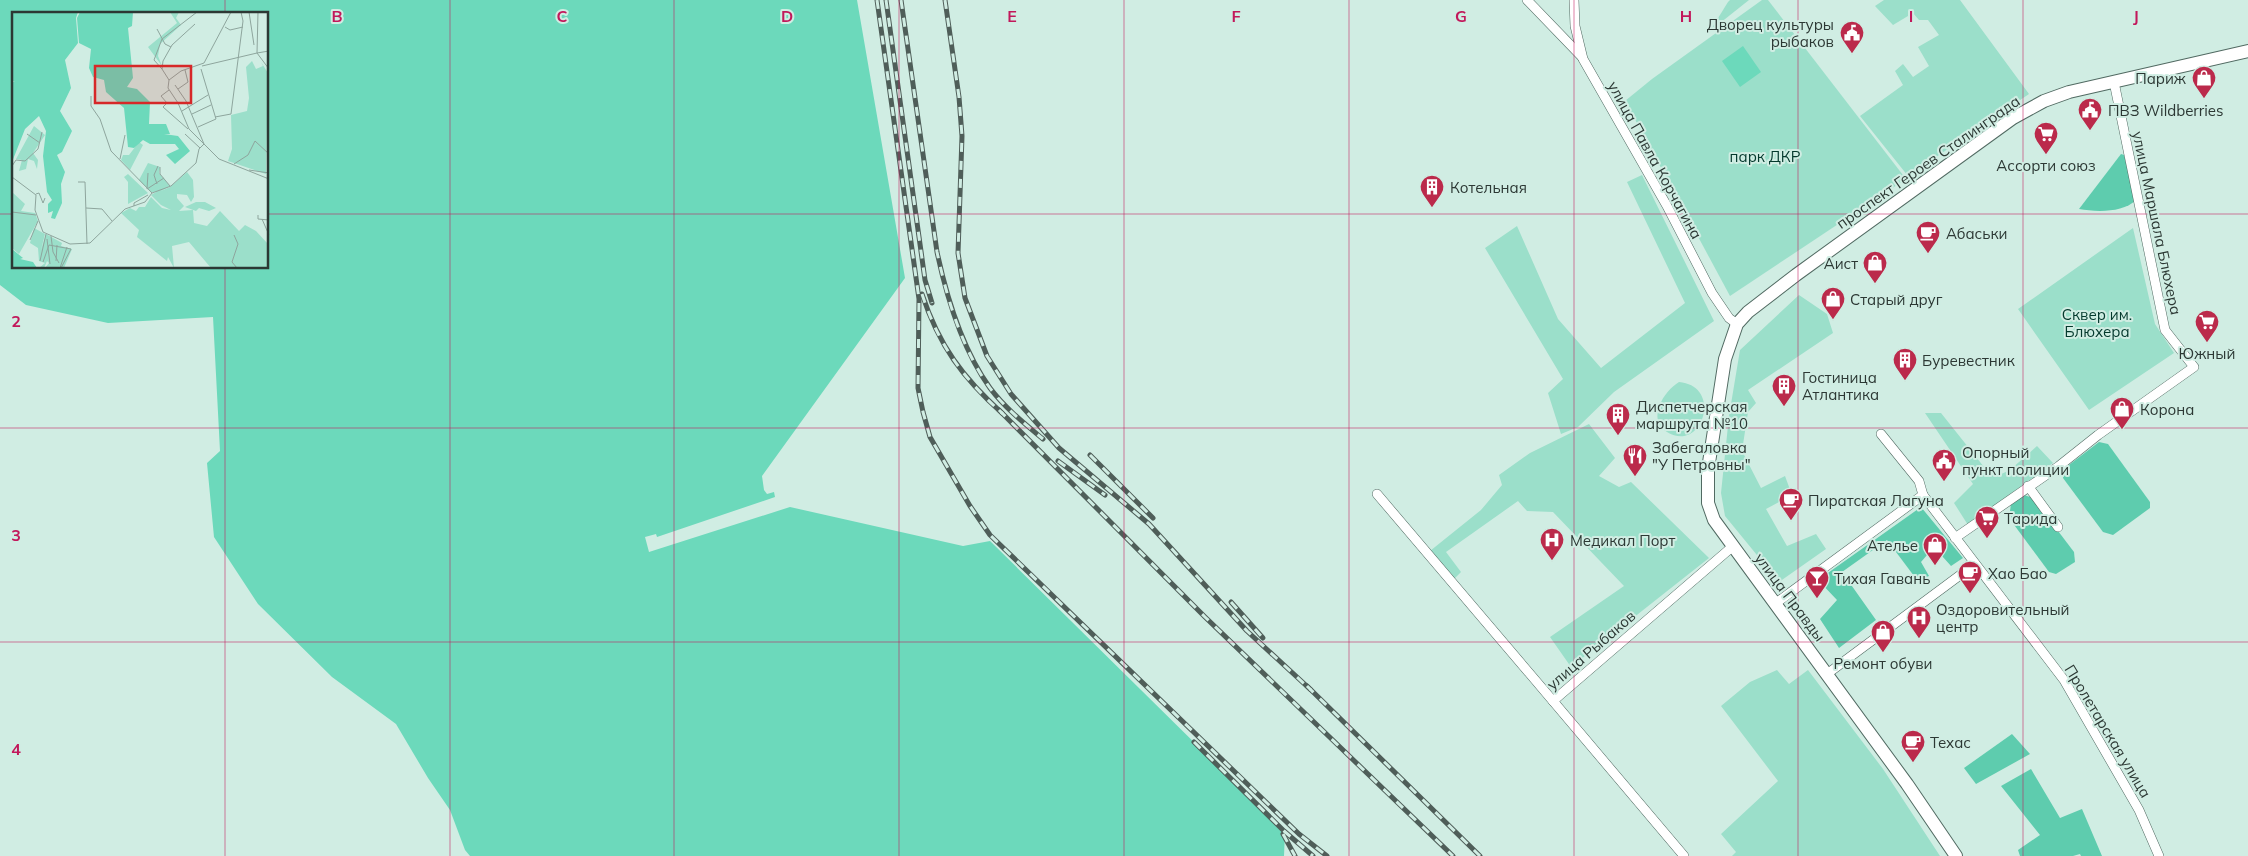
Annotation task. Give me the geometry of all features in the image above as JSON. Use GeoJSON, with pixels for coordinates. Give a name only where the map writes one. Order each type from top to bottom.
{"type":"FeatureCollection","features":[{"type":"Feature","properties":{"kind":"main road","name":"проспект Героев Сталинграда"},"geometry":{"type":"LineString","coordinates":[[1736,324],[1748,312],[1796,275],[2013,118],[2044,100],[2069,92],[2248,51]]}},
{"type":"Feature","properties":{"kind":"main road","name":"улица Правды"},"geometry":{"type":"LineString","coordinates":[[1736,324],[1726,359],[1718,400],[1708,469],[1707,491],[1714,520],[1931,817],[1956,856]]}},
{"type":"Feature","properties":{"kind":"street"},"geometry":{"type":"LineString","coordinates":[[1528,0],[1558,30],[1583,60]]}},
{"type":"Feature","properties":{"kind":"street","name":"улица Павла Корчагина"},"geometry":{"type":"LineString","coordinates":[[1574,0],[1575,26],[1583,60],[1662,199],[1712,293],[1721,308],[1736,324]]}},
{"type":"Feature","properties":{"kind":"street","name":"улица Маршала Блюхера"},"geometry":{"type":"LineString","coordinates":[[1955,538],[2194,367],[2165,330],[2114,82]]}},
{"type":"Feature","properties":{"kind":"street","name":"Пролетарская улица"},"geometry":{"type":"LineString","coordinates":[[1881,434],[1919,481],[1923,495],[2064,680],[2139,810],[2159,856]]}},
{"type":"Feature","properties":{"kind":"street"},"geometry":{"type":"LineString","coordinates":[[2028,486],[2058,526]]}},
{"type":"Feature","properties":{"kind":"street"},"geometry":{"type":"LineString","coordinates":[[1377,494],[1553,701]]}},
{"type":"Feature","properties":{"kind":"street"},"geometry":{"type":"LineString","coordinates":[[1776,603],[1923,495]]}},
{"type":"Feature","properties":{"kind":"street","name":"улица Рыбаков"},"geometry":{"type":"LineString","coordinates":[[1684,856],[1553,701],[1732,546]]}},
{"type":"Feature","properties":{"kind":"street"},"geometry":{"type":"LineString","coordinates":[[1827,674],[1975,564]]}},
{"type":"Feature","properties":{"kind":"green space"},"geometry":{"type":"Polygon","coordinates":[[[1730,0],[1749,0],[1710,31],[1728,2],[1730,0]]]}},
{"type":"Feature","properties":{"kind":"green space","name":"парк ДКР"},"geometry":{"type":"Polygon","coordinates":[[[1762,0],[1768,0],[1906,179],[1730,296],[1625,101],[1652,79],[1762,0]]]}},
{"type":"Feature","properties":{"kind":"green space"},"geometry":{"type":"Polygon","coordinates":[[[1884,0],[1960,0],[2029,94],[1908,176],[1860,116],[1903,85],[1895,71],[1903,64],[1913,77],[1929,66],[1918,47],[1939,35],[1928,20],[1919,20],[1913,13],[1893,25],[1875,6],[1884,0]]]}},
{"type":"Feature","properties":{"kind":"green space"},"geometry":{"type":"Polygon","coordinates":[[[1642,175],[1714,321],[1614,392],[1578,427],[1561,434],[1548,393],[1563,379],[1485,248],[1517,226],[1558,319],[1601,368],[1685,303],[1627,182],[1642,175]]]}},
{"type":"Feature","properties":{"kind":"green space","name":"Сквер им. Блюхера"},"geometry":{"type":"Polygon","coordinates":[[[2133,228],[2155,324],[2174,353],[2089,410],[2018,309],[2133,228]]]}},
{"type":"Feature","properties":{"kind":"green space"},"geometry":{"type":"Polygon","coordinates":[[[1799,295],[1827,314],[1833,333],[1748,390],[1756,403],[1748,412],[1742,451],[1761,488],[1785,476],[1792,495],[1766,509],[1787,546],[1816,534],[1826,549],[1779,582],[1725,516],[1721,493],[1729,416],[1740,350],[1799,295]]]}},
{"type":"Feature","properties":{"kind":"green space"},"geometry":{"type":"Polygon","coordinates":[[[1679,382],[1693,386],[1701,395],[1704,405],[1703,417],[1698,427],[1690,434],[1679,436],[1667,432],[1661,426],[1658,420],[1658,413],[1663,398],[1679,382]]]}},
{"type":"Feature","properties":{"kind":"green space"},"geometry":{"type":"Polygon","coordinates":[[[1925,413],[1941,413],[1984,467],[1997,476],[2010,470],[2037,446],[2053,463],[1968,525],[1954,503],[1973,484],[1925,413]]]}},
{"type":"Feature","properties":{"kind":"green space"},"geometry":{"type":"Polygon","coordinates":[[[1589,424],[1615,458],[1599,476],[1619,487],[1631,482],[1709,558],[1571,667],[1550,637],[1624,586],[1553,512],[1527,511],[1518,501],[1446,552],[1461,572],[1454,579],[1430,551],[1481,510],[1502,485],[1499,475],[1530,453],[1589,424]]]}},
{"type":"Feature","properties":{"kind":"green space"},"geometry":{"type":"Polygon","coordinates":[[[1777,670],[1789,684],[1808,670],[1883,769],[1940,856],[1732,856],[1736,852],[1721,834],[1778,781],[1721,706],[1750,682],[1777,670]]]}},
{"type":"Feature","properties":{"kind":"shaded area"},"geometry":{"type":"Polygon","coordinates":[[[0,0],[857,0],[905,278],[762,476],[764,490],[767,494],[774,492],[775,497],[657,537],[656,534],[645,537],[649,552],[790,507],[963,546],[990,541],[1285,832],[1284,856],[470,856],[465,850],[450,810],[428,778],[396,724],[332,677],[258,604],[214,537],[207,463],[220,451],[213,317],[108,323],[26,305],[0,285],[0,0]]]}},
{"type":"Feature","properties":{"kind":"shaded area"},"geometry":{"type":"Polygon","coordinates":[[[1743,46],[1761,72],[1740,87],[1722,61],[1743,46]]]}},
{"type":"Feature","properties":{"kind":"shaded area"},"geometry":{"type":"Polygon","coordinates":[[[2121,154],[2124,155],[2136,200],[2117,209],[2093,211],[2079,209],[2121,154]]]}},
{"type":"Feature","properties":{"kind":"shaded area"},"geometry":{"type":"Polygon","coordinates":[[[2099,442],[2108,444],[2150,502],[2150,508],[2113,535],[2103,532],[2063,478],[2065,468],[2099,442]]]}},
{"type":"Feature","properties":{"kind":"shaded area"},"geometry":{"type":"Polygon","coordinates":[[[2024,495],[2033,498],[2074,552],[2075,562],[2056,574],[2049,572],[2009,518],[2011,504],[2024,495]]]}},
{"type":"Feature","properties":{"kind":"shaded area"},"geometry":{"type":"Polygon","coordinates":[[[1921,507],[1963,558],[1951,566],[1934,547],[1921,562],[1929,576],[1917,580],[1887,540],[1842,572],[1876,620],[1839,648],[1820,619],[1837,600],[1818,580],[1921,507]]]}},
{"type":"Feature","properties":{"kind":"shaded area"},"geometry":{"type":"Polygon","coordinates":[[[2012,734],[2030,754],[1976,784],[1964,768],[2012,734]]]}},
{"type":"Feature","properties":{"kind":"shaded area"},"geometry":{"type":"Polygon","coordinates":[[[2031,769],[2060,818],[2082,809],[2102,856],[2081,856],[2080,854],[2073,856],[2020,856],[2018,850],[2040,835],[2001,786],[2031,769]]]}},
{"type":"Feature","properties":{"kind":"railway"},"geometry":{"type":"LineString","coordinates":[[877,0],[919,299],[918,388],[930,437],[970,506],[990,535],[1299,834],[1327,856]]}},
{"type":"Feature","properties":{"kind":"railway"},"geometry":{"type":"LineString","coordinates":[[886,0],[925,280],[932,303]]}},
{"type":"Feature","properties":{"kind":"railway"},"geometry":{"type":"LineString","coordinates":[[901,0],[937,252],[951,305],[971,357],[990,388],[1008,409],[1043,439]]}},
{"type":"Feature","properties":{"kind":"railway"},"geometry":{"type":"LineString","coordinates":[[945,0],[959,97],[962,136],[958,253],[965,298],[987,356],[1011,394],[1059,448],[1149,524],[1247,631],[1311,690]]}},
{"type":"Feature","properties":{"kind":"railway"},"geometry":{"type":"LineString","coordinates":[[922,294],[936,330],[954,360],[964,374],[1003,414]]}},
{"type":"Feature","properties":{"kind":"railway"},"geometry":{"type":"LineString","coordinates":[[999,410],[1205,617],[1453,856]]}},
{"type":"Feature","properties":{"kind":"railway"},"geometry":{"type":"LineString","coordinates":[[1090,455],[1153,518]]}},
{"type":"Feature","properties":{"kind":"railway"},"geometry":{"type":"LineString","coordinates":[[1058,461],[1105,495]]}},
{"type":"Feature","properties":{"kind":"railway"},"geometry":{"type":"LineString","coordinates":[[1231,602],[1263,638]]}},
{"type":"Feature","properties":{"kind":"railway"},"geometry":{"type":"LineString","coordinates":[[1307,686],[1480,856]]}},
{"type":"Feature","properties":{"kind":"railway"},"geometry":{"type":"LineString","coordinates":[[1194,742],[1284,831],[1313,856]]}},
{"type":"Feature","properties":{"kind":"railway"},"geometry":{"type":"LineString","coordinates":[[1283,834],[1295,856]]}},
{"type":"Feature","properties":{"kind":"place","name":"Дворец культуры рыбаков"},"geometry":{"type":"Point","coordinates":[1852,54]}},
{"type":"Feature","properties":{"kind":"place","name":"Париж"},"geometry":{"type":"Point","coordinates":[2204,99]}},
{"type":"Feature","properties":{"kind":"place","name":"ПВЗ Wildberries"},"geometry":{"type":"Point","coordinates":[2090,131]}},
{"type":"Feature","properties":{"kind":"place","name":"Ассорти союз"},"geometry":{"type":"Point","coordinates":[2046,155]}},
{"type":"Feature","properties":{"kind":"place","name":"Котельная"},"geometry":{"type":"Point","coordinates":[1432,208]}},
{"type":"Feature","properties":{"kind":"place","name":"Абаськи"},"geometry":{"type":"Point","coordinates":[1928,254]}},
{"type":"Feature","properties":{"kind":"place","name":"Аист"},"geometry":{"type":"Point","coordinates":[1875,284]}},
{"type":"Feature","properties":{"kind":"place","name":"Старый друг"},"geometry":{"type":"Point","coordinates":[1833,320]}},
{"type":"Feature","properties":{"kind":"place","name":"Южный"},"geometry":{"type":"Point","coordinates":[2207,343]}},
{"type":"Feature","properties":{"kind":"place","name":"Буревестник"},"geometry":{"type":"Point","coordinates":[1905,381]}},
{"type":"Feature","properties":{"kind":"place","name":"Гостиница Атлантика"},"geometry":{"type":"Point","coordinates":[1784,407]}},
{"type":"Feature","properties":{"kind":"place","name":"Корона"},"geometry":{"type":"Point","coordinates":[2122,430]}},
{"type":"Feature","properties":{"kind":"place","name":"Диспетчерская маршрута №10"},"geometry":{"type":"Point","coordinates":[1618,436]}},
{"type":"Feature","properties":{"kind":"place","name":"Забегаловка \"У Петровны\""},"geometry":{"type":"Point","coordinates":[1635,477]}},
{"type":"Feature","properties":{"kind":"place","name":"Опорный пункт полиции"},"geometry":{"type":"Point","coordinates":[1944,482]}},
{"type":"Feature","properties":{"kind":"place","name":"Пиратская Лагуна"},"geometry":{"type":"Point","coordinates":[1791,521]}},
{"type":"Feature","properties":{"kind":"place","name":"Тарида"},"geometry":{"type":"Point","coordinates":[1987,539]}},
{"type":"Feature","properties":{"kind":"place","name":"Медикал Порт"},"geometry":{"type":"Point","coordinates":[1552,561]}},
{"type":"Feature","properties":{"kind":"place","name":"Ателье"},"geometry":{"type":"Point","coordinates":[1935,566]}},
{"type":"Feature","properties":{"kind":"place","name":"Хао Бао"},"geometry":{"type":"Point","coordinates":[1970,594]}},
{"type":"Feature","properties":{"kind":"place","name":"Тихая Гавань"},"geometry":{"type":"Point","coordinates":[1817,599]}},
{"type":"Feature","properties":{"kind":"place","name":"Оздоровительный центр"},"geometry":{"type":"Point","coordinates":[1919,639]}},
{"type":"Feature","properties":{"kind":"place","name":"Ремонт обуви"},"geometry":{"type":"Point","coordinates":[1883,653]}},
{"type":"Feature","properties":{"kind":"place","name":"Техас"},"geometry":{"type":"Point","coordinates":[1913,763]}}]}
